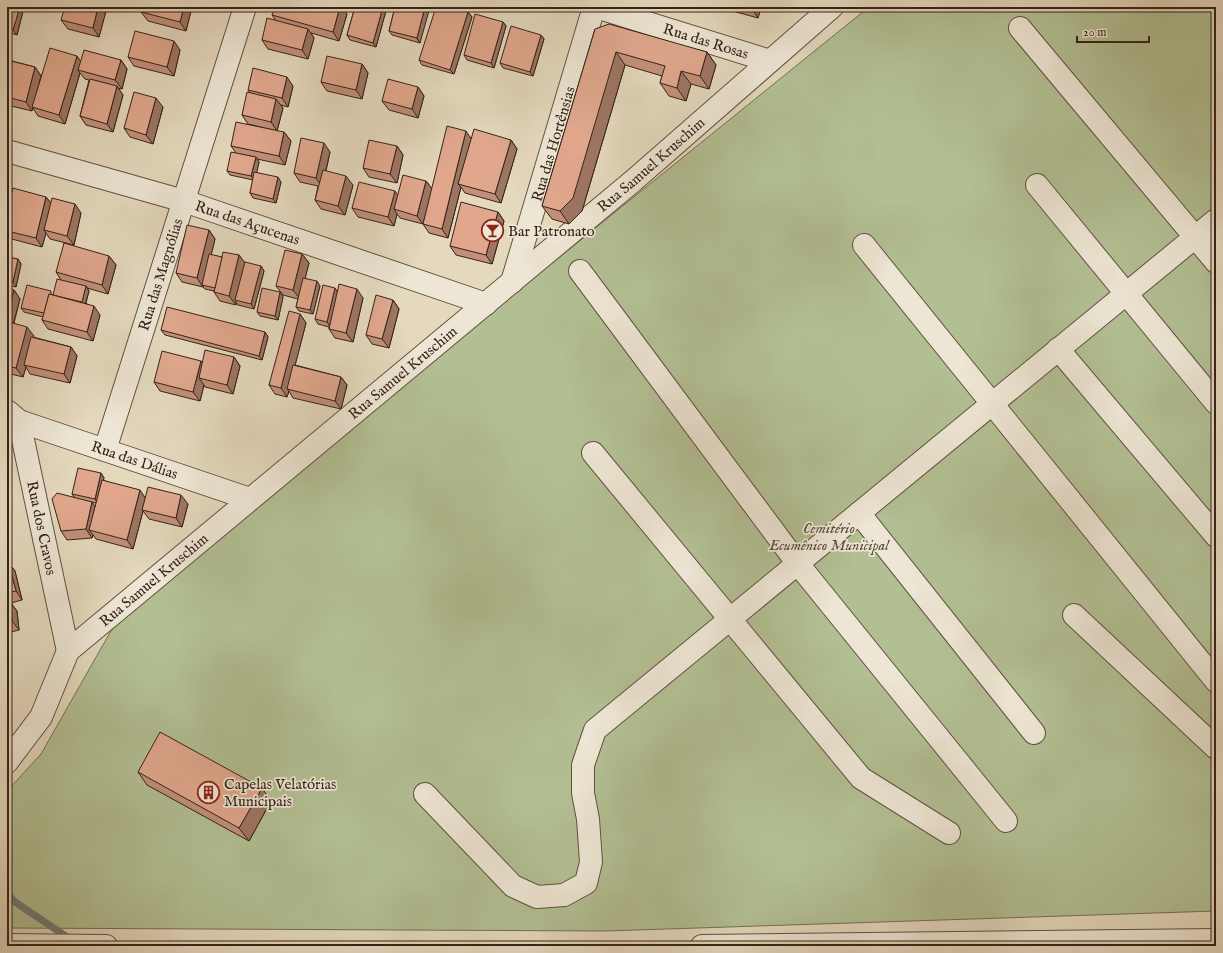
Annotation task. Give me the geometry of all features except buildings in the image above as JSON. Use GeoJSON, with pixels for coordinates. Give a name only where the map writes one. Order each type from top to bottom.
{"type":"FeatureCollection","features":[{"type":"Feature","properties":{"kind":"street","name":"Rua das Magnólias"},"geometry":{"type":"LineString","coordinates":[[105,450],[244,7]]}},
{"type":"Feature","properties":{"kind":"street","name":"Rua das Rosas"},"geometry":{"type":"LineString","coordinates":[[595,7],[770,61]]}},
{"type":"Feature","properties":{"kind":"street","name":"Rua das Hortênsias"},"geometry":{"type":"LineString","coordinates":[[512,282],[595,7]]}},
{"type":"Feature","properties":{"kind":"street","name":"Rua Samuel Kruschim"},"geometry":{"type":"LineString","coordinates":[[7,762],[41,718],[68,651],[633,181],[832,7]]}},
{"type":"Feature","properties":{"kind":"street"},"geometry":{"type":"LineString","coordinates":[[1020,28],[1216,262]]}},
{"type":"Feature","properties":{"kind":"street","name":"Rua das Açucenas"},"geometry":{"type":"LineString","coordinates":[[7,151],[184,201],[486,304]]}},
{"type":"Feature","properties":{"kind":"street"},"geometry":{"type":"LineString","coordinates":[[1037,185],[1216,403]]}},
{"type":"Feature","properties":{"kind":"street"},"geometry":{"type":"LineString","coordinates":[[425,794],[513,886],[537,897],[564,895],[586,883],[591,862],[588,818],[583,793],[584,765],[595,730],[1216,220]]}},
{"type":"Feature","properties":{"kind":"street"},"geometry":{"type":"LineString","coordinates":[[864,245],[1216,681]]}},
{"type":"Feature","properties":{"kind":"street"},"geometry":{"type":"LineString","coordinates":[[580,271],[798,564],[1006,821]]}},
{"type":"Feature","properties":{"kind":"street"},"geometry":{"type":"LineString","coordinates":[[1058,349],[1216,536]]}},
{"type":"Feature","properties":{"kind":"street","name":"Rua das Dálias"},"geometry":{"type":"LineString","coordinates":[[13,416],[105,450],[250,499]]}},
{"type":"Feature","properties":{"kind":"street","name":"Rua dos Cravos"},"geometry":{"type":"LineString","coordinates":[[13,416],[68,651]]}},
{"type":"Feature","properties":{"kind":"street"},"geometry":{"type":"LineString","coordinates":[[593,453],[861,778],[949,833]]}},
{"type":"Feature","properties":{"kind":"street"},"geometry":{"type":"LineString","coordinates":[[859,513],[1034,733]]}},
{"type":"Feature","properties":{"kind":"street"},"geometry":{"type":"LineString","coordinates":[[1074,615],[1216,748]]}},
{"type":"Feature","properties":{"kind":"street"},"geometry":{"type":"LineString","coordinates":[[702,946],[1216,940]]}},
{"type":"Feature","properties":{"kind":"street"},"geometry":{"type":"LineString","coordinates":[[7,945],[106,946]]}},
{"type":"Feature","properties":{"kind":"green space","name":"Cemitério Ecumênico Municipal"},"geometry":{"type":"Polygon","coordinates":[[[869,7],[1216,7],[1216,911],[606,931],[7,928],[7,791],[41,754],[116,622],[489,314],[869,7]]]}},
{"type":"Feature","properties":{"kind":"waterway"},"geometry":{"type":"LineString","coordinates":[[7,893],[15,902],[70,939]]}},
{"type":"Feature","properties":{"kind":"place","name":"Bar Patronato"},"geometry":{"type":"Point","coordinates":[493,231]}},
{"type":"Feature","properties":{"kind":"place","name":"Capelas Velatórias Municipais"},"geometry":{"type":"Point","coordinates":[209,793]}}]}
